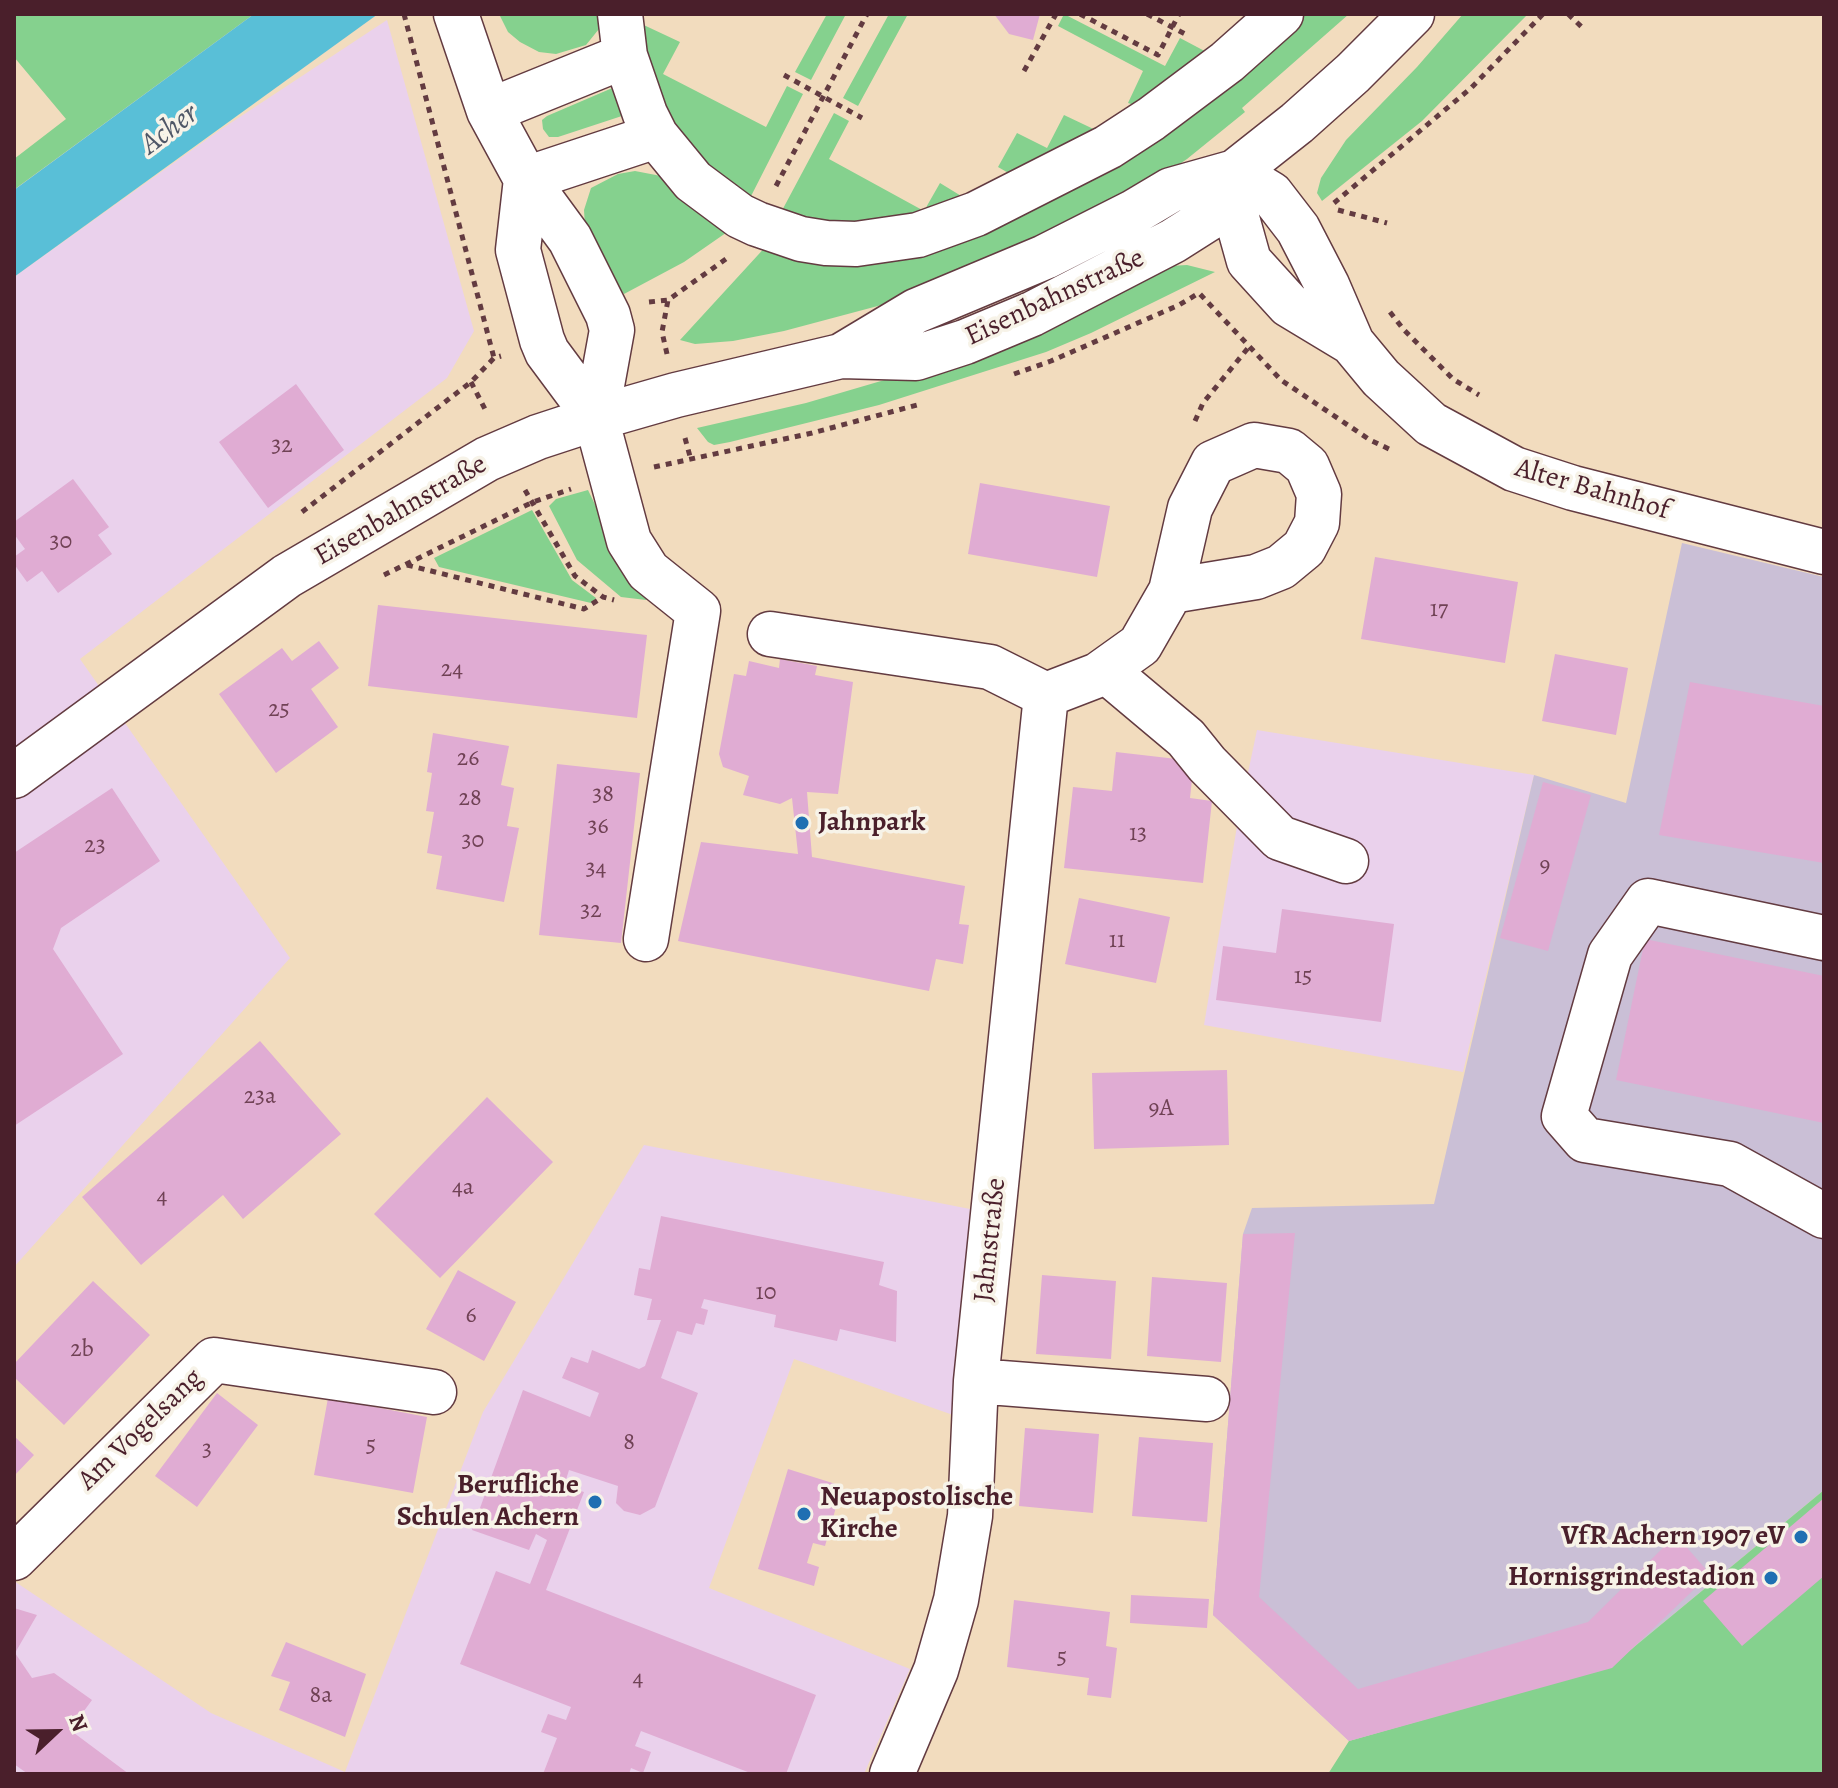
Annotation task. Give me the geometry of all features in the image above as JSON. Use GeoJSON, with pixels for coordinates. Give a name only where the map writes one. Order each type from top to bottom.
{"type":"FeatureCollection","features":[{"type":"Feature","properties":{"kind":"street"},"geometry":{"type":"LineString","coordinates":[[456,14],[489,111],[526,179],[570,239],[608,315],[612,330],[596,418]]}},
{"type":"Feature","properties":{"kind":"street"},"geometry":{"type":"LineString","coordinates":[[489,111],[622,35],[633,85],[656,136],[693,181],[740,216],[757,224],[801,239],[856,244],[918,235],[976,214],[1027,190],[1130,133],[1247,46],[1281,14]]}},
{"type":"Feature","properties":{"kind":"street","name":"Eisenbahnstraße"},"geometry":{"type":"LineString","coordinates":[[14,776],[287,576],[487,459],[538,437],[596,418],[676,395],[841,356],[916,311],[1045,257],[1171,190],[1235,172],[1297,123],[1412,14]]}},
{"type":"Feature","properties":{"kind":"street"},"geometry":{"type":"LineString","coordinates":[[526,179],[656,136]]}},
{"type":"Feature","properties":{"kind":"street","name":"Alter Bahnhof"},"geometry":{"type":"LineString","coordinates":[[1235,172],[1237,218],[1249,261],[1289,305],[1352,343]]}},
{"type":"Feature","properties":{"kind":"street","name":"Alter Bahnhof"},"geometry":{"type":"LineString","coordinates":[[1235,172],[1271,194],[1298,229],[1352,343],[1381,378],[1431,424],[1514,469],[1573,488],[1824,552]]}},
{"type":"Feature","properties":{"kind":"street"},"geometry":{"type":"LineString","coordinates":[[526,179],[518,250],[542,340],[547,352],[596,418],[629,541],[648,571],[698,611],[646,939]]}},
{"type":"Feature","properties":{"kind":"street"},"geometry":{"type":"LineString","coordinates":[[770,634],[990,667],[1046,695],[1098,675],[1140,645],[1171,591]]}},
{"type":"Feature","properties":{"kind":"street"},"geometry":{"type":"LineString","coordinates":[[1105,670],[1186,738],[1207,764],[1280,838],[1346,861]]}},
{"type":"Feature","properties":{"kind":"street","name":"Jahnstraße"},"geometry":{"type":"LineString","coordinates":[[892,1774],[936,1670],[956,1600],[970,1516],[976,1381],[1046,695]]}},
{"type":"Feature","properties":{"kind":"street"},"geometry":{"type":"LineString","coordinates":[[1824,938],[1648,901],[1610,955],[1564,1116],[1585,1140],[1730,1164],[1824,1216]]}},
{"type":"Feature","properties":{"kind":"street","name":"Am Vogelsang"},"geometry":{"type":"LineString","coordinates":[[14,1558],[214,1360],[434,1392]]}},
{"type":"Feature","properties":{"kind":"street"},"geometry":{"type":"LineString","coordinates":[[976,1381],[1207,1399]]}},
{"type":"Feature","properties":{"kind":"path"},"geometry":{"type":"LineString","coordinates":[[404,14],[494,358]]}},
{"type":"Feature","properties":{"kind":"path"},"geometry":{"type":"LineString","coordinates":[[668,300],[747,244],[867,14]]}},
{"type":"Feature","properties":{"kind":"path"},"geometry":{"type":"LineString","coordinates":[[1024,71],[1056,14]]}},
{"type":"Feature","properties":{"kind":"path"},"geometry":{"type":"LineString","coordinates":[[1080,14],[1158,55],[1179,14]]}},
{"type":"Feature","properties":{"kind":"path"},"geometry":{"type":"LineString","coordinates":[[1328,208],[1471,88],[1543,14]]}},
{"type":"Feature","properties":{"kind":"path"},"geometry":{"type":"LineString","coordinates":[[1568,14],[1585,30]]}},
{"type":"Feature","properties":{"kind":"path"},"geometry":{"type":"LineString","coordinates":[[784,75],[862,118]]}},
{"type":"Feature","properties":{"kind":"path"},"geometry":{"type":"LineString","coordinates":[[1328,208],[1335,221]]}},
{"type":"Feature","properties":{"kind":"path"},"geometry":{"type":"LineString","coordinates":[[1328,208],[1387,223]]}},
{"type":"Feature","properties":{"kind":"path"},"geometry":{"type":"LineString","coordinates":[[1008,376],[1051,361],[1179,305],[1199,293],[1281,380],[1370,440],[1396,452]]}},
{"type":"Feature","properties":{"kind":"path"},"geometry":{"type":"LineString","coordinates":[[1388,309],[1404,330],[1453,379],[1480,396]]}},
{"type":"Feature","properties":{"kind":"path"},"geometry":{"type":"LineString","coordinates":[[287,576],[302,512],[471,382]]}},
{"type":"Feature","properties":{"kind":"path"},"geometry":{"type":"LineString","coordinates":[[691,460],[812,433],[919,404]]}},
{"type":"Feature","properties":{"kind":"path"},"geometry":{"type":"LineString","coordinates":[[406,565],[584,609],[603,597]]}},
{"type":"Feature","properties":{"kind":"shaded area"},"geometry":{"type":"Polygon","coordinates":[[[387,20],[474,331],[447,378],[80,659],[290,958],[14,1267],[14,277],[220,130],[387,20]]]}},
{"type":"Feature","properties":{"kind":"shaded area"},"geometry":{"type":"Polygon","coordinates":[[[1682,543],[1824,577],[1824,1490],[1611,1666],[1349,1741],[1213,1615],[1243,1234],[1252,1208],[1434,1204],[1534,775],[1626,803],[1682,543]]]}},
{"type":"Feature","properties":{"kind":"shaded area"},"geometry":{"type":"Polygon","coordinates":[[[1257,730],[1534,775],[1463,1072],[1204,1025],[1238,820],[1257,730]]]}},
{"type":"Feature","properties":{"kind":"shaded area","name":"Berufliche Schulen Achern"},"geometry":{"type":"Polygon","coordinates":[[[644,1145],[970,1209],[953,1415],[794,1359],[709,1588],[910,1669],[864,1774],[14,1774],[14,1581],[211,1713],[345,1772],[483,1412],[644,1145]]]}},
{"type":"Feature","properties":{"kind":"green space"},"geometry":{"type":"Polygon","coordinates":[[[14,14],[254,14],[15,189],[14,159],[66,119],[14,57],[14,14]]]}},
{"type":"Feature","properties":{"kind":"green space"},"geometry":{"type":"Polygon","coordinates":[[[499,14],[606,14],[603,24],[586,45],[556,54],[539,52],[520,42],[508,32],[499,14]]]}},
{"type":"Feature","properties":{"kind":"green space"},"geometry":{"type":"Polygon","coordinates":[[[827,14],[846,14],[811,80],[795,72],[827,14]]]}},
{"type":"Feature","properties":{"kind":"green space"},"geometry":{"type":"Polygon","coordinates":[[[889,14],[908,14],[858,106],[843,98],[889,14]]]}},
{"type":"Feature","properties":{"kind":"green space"},"geometry":{"type":"Polygon","coordinates":[[[1064,14],[1165,66],[1180,38],[1214,56],[1143,108],[1128,103],[1143,71],[1058,26],[1064,14]]]}},
{"type":"Feature","properties":{"kind":"green space"},"geometry":{"type":"Polygon","coordinates":[[[1303,14],[1349,14],[1242,108],[1245,112],[1187,159],[1137,193],[904,299],[784,331],[733,341],[695,344],[680,340],[769,243],[856,258],[1264,50],[1303,14]]]}},
{"type":"Feature","properties":{"kind":"green space"},"geometry":{"type":"Polygon","coordinates":[[[1463,14],[1528,14],[1422,121],[1322,201],[1317,193],[1321,178],[1346,140],[1463,14]]]}},
{"type":"Feature","properties":{"kind":"green space"},"geometry":{"type":"Polygon","coordinates":[[[633,20],[680,42],[663,74],[766,127],[787,86],[803,94],[747,204],[682,151],[633,20]]]}},
{"type":"Feature","properties":{"kind":"green space"},"geometry":{"type":"Polygon","coordinates":[[[617,86],[628,114],[558,137],[549,137],[543,129],[542,120],[547,116],[617,86]]]}},
{"type":"Feature","properties":{"kind":"green space"},"geometry":{"type":"Polygon","coordinates":[[[834,113],[849,121],[829,159],[924,211],[940,183],[971,202],[882,228],[778,218],[834,113]]]}},
{"type":"Feature","properties":{"kind":"green space"},"geometry":{"type":"Polygon","coordinates":[[[1064,115],[1104,134],[1019,179],[998,167],[1017,133],[1047,148],[1064,115]]]}},
{"type":"Feature","properties":{"kind":"green space"},"geometry":{"type":"Polygon","coordinates":[[[635,171],[661,176],[674,183],[733,228],[684,262],[624,294],[608,271],[585,226],[584,210],[591,188],[618,174],[635,171]]]}},
{"type":"Feature","properties":{"kind":"green space"},"geometry":{"type":"Polygon","coordinates":[[[1187,265],[1215,272],[1046,352],[879,405],[730,442],[714,445],[697,428],[806,403],[939,364],[1169,266],[1187,265]]]}},
{"type":"Feature","properties":{"kind":"green space"},"geometry":{"type":"Polygon","coordinates":[[[588,490],[619,554],[649,591],[646,600],[621,597],[577,560],[549,506],[556,499],[588,490]]]}},
{"type":"Feature","properties":{"kind":"green space"},"geometry":{"type":"Polygon","coordinates":[[[532,510],[572,580],[596,598],[591,603],[439,567],[434,558],[532,510]]]}},
{"type":"Feature","properties":{"kind":"green space","name":"Hornisgrindestadion"},"geometry":{"type":"Polygon","coordinates":[[[1824,1490],[1824,1774],[1328,1774],[1349,1741],[1611,1666],[1824,1490]]]}},
{"type":"Feature","properties":{"kind":"water","name":"Acher"},"geometry":{"type":"Polygon","coordinates":[[[254,14],[378,14],[14,277],[14,190],[254,14]]]}},
{"type":"Feature","properties":{"kind":"building"},"geometry":{"type":"Polygon","coordinates":[[[994,14],[1040,14],[1033,40],[1009,34],[994,14]]]}},
{"type":"Feature","properties":{"kind":"building"},"geometry":{"type":"Polygon","coordinates":[[[296,384],[344,450],[268,508],[219,442],[296,384]]]}},
{"type":"Feature","properties":{"kind":"building"},"geometry":{"type":"Polygon","coordinates":[[[73,479],[109,527],[98,535],[112,554],[58,593],[42,571],[27,582],[14,564],[14,557],[25,549],[14,534],[14,522],[73,479]]]}},
{"type":"Feature","properties":{"kind":"building"},"geometry":{"type":"Polygon","coordinates":[[[980,483],[1110,506],[1097,577],[968,554],[980,483]]]}},
{"type":"Feature","properties":{"kind":"building"},"geometry":{"type":"Polygon","coordinates":[[[1375,557],[1518,582],[1505,663],[1361,639],[1375,557]]]}},
{"type":"Feature","properties":{"kind":"building"},"geometry":{"type":"Polygon","coordinates":[[[378,605],[647,635],[637,718],[368,686],[378,605]]]}},
{"type":"Feature","properties":{"kind":"building"},"geometry":{"type":"Polygon","coordinates":[[[319,641],[339,668],[311,689],[338,727],[276,773],[219,694],[282,648],[292,661],[319,641]]]}},
{"type":"Feature","properties":{"kind":"building"},"geometry":{"type":"Polygon","coordinates":[[[1555,654],[1628,668],[1616,735],[1542,721],[1555,654]]]}},
{"type":"Feature","properties":{"kind":"building","name":"Jahnpark"},"geometry":{"type":"Polygon","coordinates":[[[780,659],[817,666],[815,675],[853,682],[838,794],[807,792],[812,857],[965,886],[959,924],[969,925],[963,964],[936,959],[929,991],[678,941],[701,842],[798,854],[792,798],[780,804],[743,795],[749,776],[723,767],[719,754],[734,674],[746,676],[749,661],[779,668],[780,659]]]}},
{"type":"Feature","properties":{"kind":"building"},"geometry":{"type":"Polygon","coordinates":[[[1690,682],[1824,706],[1824,863],[1659,835],[1690,682]]]}},
{"type":"Feature","properties":{"kind":"building"},"geometry":{"type":"Polygon","coordinates":[[[433,733],[509,746],[501,785],[514,788],[507,826],[519,828],[504,902],[436,889],[442,856],[427,853],[434,812],[426,811],[432,773],[427,772],[433,733]]]}},
{"type":"Feature","properties":{"kind":"building"},"geometry":{"type":"Polygon","coordinates":[[[1116,752],[1194,761],[1190,798],[1212,801],[1203,883],[1064,868],[1073,787],[1112,791],[1116,752]]]}},
{"type":"Feature","properties":{"kind":"building"},"geometry":{"type":"Polygon","coordinates":[[[557,764],[640,773],[621,943],[539,935],[557,764]]]}},
{"type":"Feature","properties":{"kind":"building"},"geometry":{"type":"Polygon","coordinates":[[[1543,782],[1591,795],[1548,951],[1500,938],[1543,782]]]}},
{"type":"Feature","properties":{"kind":"building"},"geometry":{"type":"Polygon","coordinates":[[[112,788],[160,861],[61,928],[53,949],[123,1054],[14,1126],[14,853],[112,788]]]}},
{"type":"Feature","properties":{"kind":"building"},"geometry":{"type":"Polygon","coordinates":[[[1079,898],[1170,917],[1156,983],[1065,964],[1079,898]]]}},
{"type":"Feature","properties":{"kind":"building"},"geometry":{"type":"Polygon","coordinates":[[[1282,909],[1394,924],[1381,1022],[1216,1000],[1223,946],[1276,953],[1282,909]]]}},
{"type":"Feature","properties":{"kind":"building"},"geometry":{"type":"Polygon","coordinates":[[[1645,939],[1824,976],[1824,1123],[1616,1080],[1645,939]]]}},
{"type":"Feature","properties":{"kind":"building"},"geometry":{"type":"Polygon","coordinates":[[[260,1041],[341,1134],[243,1219],[223,1195],[141,1265],[82,1197],[260,1041]]]}},
{"type":"Feature","properties":{"kind":"building"},"geometry":{"type":"Polygon","coordinates":[[[1227,1070],[1229,1145],[1094,1149],[1092,1073],[1227,1070]]]}},
{"type":"Feature","properties":{"kind":"building"},"geometry":{"type":"Polygon","coordinates":[[[487,1097],[553,1162],[440,1278],[374,1214],[487,1097]]]}},
{"type":"Feature","properties":{"kind":"building"},"geometry":{"type":"Polygon","coordinates":[[[661,1216],[884,1262],[879,1285],[897,1291],[896,1342],[840,1329],[837,1341],[774,1327],[776,1315],[704,1299],[701,1308],[708,1310],[704,1325],[696,1323],[692,1335],[677,1331],[661,1378],[698,1393],[655,1507],[640,1515],[624,1511],[616,1503],[618,1486],[569,1470],[564,1486],[584,1492],[546,1590],[816,1695],[786,1774],[753,1774],[641,1731],[635,1746],[651,1752],[643,1773],[631,1768],[629,1774],[543,1774],[557,1738],[541,1732],[548,1714],[566,1720],[571,1707],[460,1664],[496,1571],[530,1584],[547,1540],[536,1534],[529,1550],[472,1530],[523,1390],[590,1417],[599,1393],[562,1378],[571,1357],[588,1363],[592,1350],[639,1369],[645,1366],[661,1320],[647,1320],[652,1299],[634,1295],[639,1268],[650,1270],[661,1216]]]}},
{"type":"Feature","properties":{"kind":"building"},"geometry":{"type":"Polygon","coordinates":[[[1295,1233],[1259,1597],[1358,1689],[1588,1622],[1676,1535],[1710,1574],[1612,1668],[1349,1741],[1213,1615],[1243,1234],[1295,1233]]]}},
{"type":"Feature","properties":{"kind":"building"},"geometry":{"type":"Polygon","coordinates":[[[458,1270],[516,1302],[484,1361],[426,1329],[458,1270]]]}},
{"type":"Feature","properties":{"kind":"building"},"geometry":{"type":"Polygon","coordinates":[[[1042,1275],[1116,1281],[1111,1359],[1036,1354],[1042,1275]]]}},
{"type":"Feature","properties":{"kind":"building"},"geometry":{"type":"Polygon","coordinates":[[[1152,1277],[1227,1283],[1221,1362],[1147,1356],[1152,1277]]]}},
{"type":"Feature","properties":{"kind":"building"},"geometry":{"type":"Polygon","coordinates":[[[93,1281],[150,1335],[64,1425],[14,1377],[14,1364],[93,1281]]]}},
{"type":"Feature","properties":{"kind":"building"},"geometry":{"type":"Polygon","coordinates":[[[217,1393],[258,1425],[197,1507],[155,1476],[217,1393]]]}},
{"type":"Feature","properties":{"kind":"building"},"geometry":{"type":"Polygon","coordinates":[[[328,1398],[427,1417],[413,1493],[314,1475],[328,1398]]]}},
{"type":"Feature","properties":{"kind":"building"},"geometry":{"type":"Polygon","coordinates":[[[1025,1428],[1099,1434],[1093,1513],[1019,1506],[1025,1428]]]}},
{"type":"Feature","properties":{"kind":"building"},"geometry":{"type":"Polygon","coordinates":[[[14,1436],[34,1455],[14,1476],[14,1436]]]}},
{"type":"Feature","properties":{"kind":"building"},"geometry":{"type":"Polygon","coordinates":[[[1139,1437],[1213,1443],[1207,1522],[1132,1516],[1139,1437]]]}},
{"type":"Feature","properties":{"kind":"building","name":"Neuapostolische Kirche"},"geometry":{"type":"Polygon","coordinates":[[[788,1469],[842,1486],[825,1546],[813,1543],[807,1563],[819,1567],[814,1586],[758,1569],[788,1469]]]}},
{"type":"Feature","properties":{"kind":"building","name":"VfR Achern 1907 eV"},"geometry":{"type":"Polygon","coordinates":[[[1824,1498],[1824,1576],[1742,1646],[1703,1601],[1824,1498]]]}},
{"type":"Feature","properties":{"kind":"building"},"geometry":{"type":"Polygon","coordinates":[[[1131,1595],[1209,1599],[1207,1628],[1130,1623],[1131,1595]]]}},
{"type":"Feature","properties":{"kind":"building"},"geometry":{"type":"Polygon","coordinates":[[[1014,1600],[1110,1612],[1106,1646],[1117,1648],[1111,1698],[1087,1695],[1089,1678],[1007,1667],[1014,1600]]]}},
{"type":"Feature","properties":{"kind":"building"},"geometry":{"type":"Polygon","coordinates":[[[14,1608],[37,1615],[15,1653],[32,1678],[54,1673],[92,1700],[70,1730],[129,1774],[28,1774],[14,1764],[14,1608]]]}},
{"type":"Feature","properties":{"kind":"building"},"geometry":{"type":"Polygon","coordinates":[[[286,1642],[366,1674],[345,1737],[279,1710],[290,1682],[271,1676],[286,1642]]]}},
{"type":"Feature","properties":{"kind":"place","name":"Jahnpark"},"geometry":{"type":"Point","coordinates":[802,823]}},
{"type":"Feature","properties":{"kind":"place","name":"Berufliche Schulen Achern"},"geometry":{"type":"Point","coordinates":[595,1502]}},
{"type":"Feature","properties":{"kind":"place","name":"Neuapostolische Kirche"},"geometry":{"type":"Point","coordinates":[804,1514]}},
{"type":"Feature","properties":{"kind":"place","name":"VfR Achern 1907 eV"},"geometry":{"type":"Point","coordinates":[1801,1537]}},
{"type":"Feature","properties":{"kind":"place","name":"Hornisgrindestadion"},"geometry":{"type":"Point","coordinates":[1771,1578]}}]}
